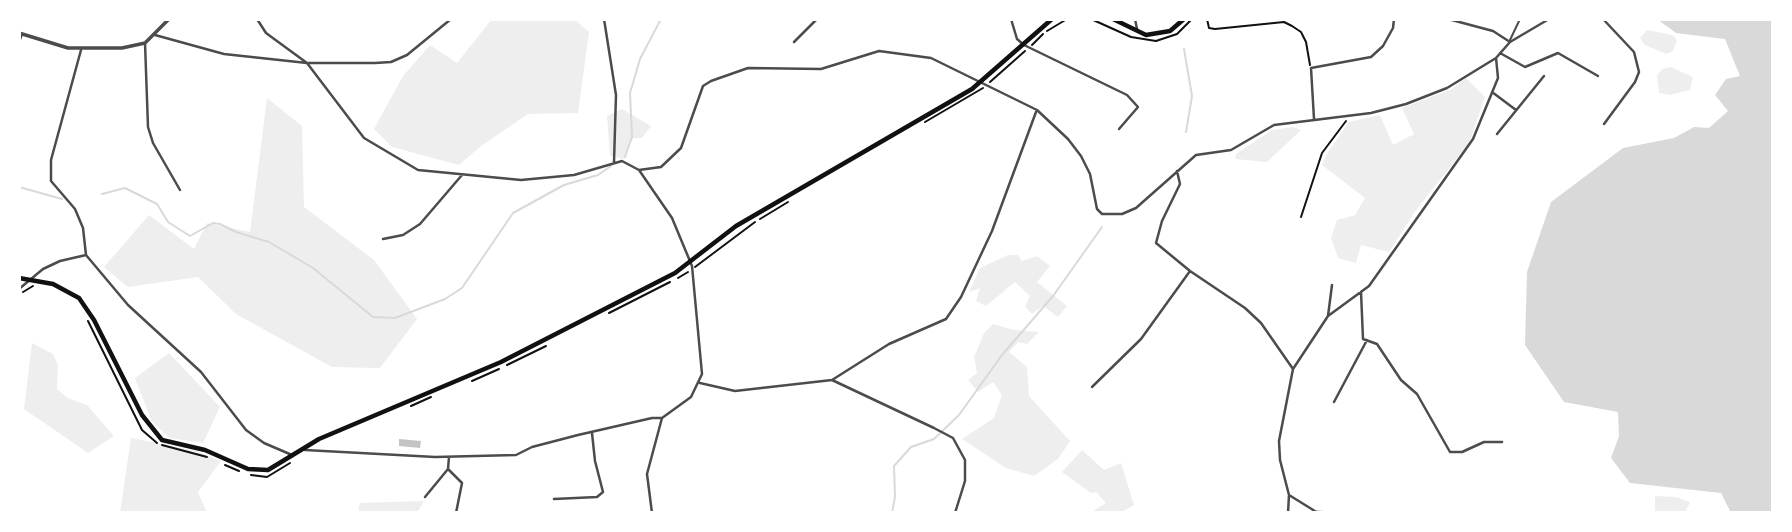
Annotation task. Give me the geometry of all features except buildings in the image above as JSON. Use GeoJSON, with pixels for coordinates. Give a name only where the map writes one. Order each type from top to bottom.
{"type":"FeatureCollection","features":[{"type":"Feature","properties":{"kind":"main road"},"geometry":{"type":"LineString","coordinates":[[19,278],[53,284],[79,298],[94,320],[142,415],[162,440],[205,450],[257,471],[277,467],[292,455],[338,430],[501,362],[691,262],[737,226],[983,82],[1052,19]]}},
{"type":"Feature","properties":{"kind":"main road"},"geometry":{"type":"LineString","coordinates":[[1113,19],[1137,32],[1163,33],[1184,19]]}},
{"type":"Feature","properties":{"kind":"street"},"geometry":{"type":"LineString","coordinates":[[19,42],[21,34],[81,50],[122,48],[145,43],[155,36],[169,19]]}},
{"type":"Feature","properties":{"kind":"street"},"geometry":{"type":"LineString","coordinates":[[257,19],[266,33],[307,63],[339,108],[374,147],[418,170],[522,180],[542,176],[565,177],[622,161],[639,170],[672,218],[691,262],[700,383],[691,397],[662,418],[652,418],[532,447],[516,455],[449,457],[302,449]]}},
{"type":"Feature","properties":{"kind":"street"},"geometry":{"type":"LineString","coordinates":[[155,36],[224,54],[307,63],[391,62],[407,55],[451,19]]}},
{"type":"Feature","properties":{"kind":"street"},"geometry":{"type":"LineString","coordinates":[[604,19],[616,94],[614,162]]}},
{"type":"Feature","properties":{"kind":"street"},"geometry":{"type":"LineString","coordinates":[[794,42],[817,19]]}},
{"type":"Feature","properties":{"kind":"street"},"geometry":{"type":"LineString","coordinates":[[1011,19],[1017,39],[1024,44],[1127,95],[1138,107],[1119,129]]}},
{"type":"Feature","properties":{"kind":"street"},"geometry":{"type":"LineString","coordinates":[[1135,19],[1137,32]]}},
{"type":"Feature","properties":{"kind":"street"},"geometry":{"type":"LineString","coordinates":[[1314,120],[1311,68],[1371,57],[1383,46],[1393,28],[1394,19]]}},
{"type":"Feature","properties":{"kind":"street"},"geometry":{"type":"LineString","coordinates":[[1448,19],[1493,31],[1510,41]]}},
{"type":"Feature","properties":{"kind":"street"},"geometry":{"type":"LineString","coordinates":[[639,170],[661,167],[681,148],[703,86],[729,73],[748,68],[821,69],[878,51],[931,58],[1037,110],[1069,139],[1081,156],[1090,174],[1097,209],[1102,214],[1122,214],[1136,208],[1195,155],[1231,150],[1275,125],[1348,117],[1406,104],[1447,88],[1496,58],[1510,41],[1549,19]]}},
{"type":"Feature","properties":{"kind":"street"},"geometry":{"type":"LineString","coordinates":[[1603,19],[1634,52],[1639,72],[1635,82],[1604,124]]}},
{"type":"Feature","properties":{"kind":"street"},"geometry":{"type":"LineString","coordinates":[[145,43],[148,127],[153,143],[180,190]]}},
{"type":"Feature","properties":{"kind":"street"},"geometry":{"type":"LineString","coordinates":[[81,50],[51,160],[51,181],[75,209],[83,228],[86,255],[128,305],[201,372],[246,430],[264,443],[292,455]]}},
{"type":"Feature","properties":{"kind":"street"},"geometry":{"type":"LineString","coordinates":[[1500,53],[1525,67],[1558,53],[1598,76]]}},
{"type":"Feature","properties":{"kind":"street"},"geometry":{"type":"LineString","coordinates":[[1288,513],[1289,495],[1280,460],[1279,441],[1293,369],[1328,316],[1369,286],[1473,139],[1498,78],[1496,58]]}},
{"type":"Feature","properties":{"kind":"street"},"geometry":{"type":"LineString","coordinates":[[1497,134],[1544,76]]}},
{"type":"Feature","properties":{"kind":"street"},"geometry":{"type":"LineString","coordinates":[[1492,92],[1516,110]]}},
{"type":"Feature","properties":{"kind":"street"},"geometry":{"type":"LineString","coordinates":[[700,383],[735,391],[831,380],[890,344],[946,319],[961,298],[992,231],[1037,110]]}},
{"type":"Feature","properties":{"kind":"street"},"geometry":{"type":"LineString","coordinates":[[1177,171],[1180,184],[1162,221],[1156,243],[1190,271],[1245,308],[1261,323],[1293,369]]}},
{"type":"Feature","properties":{"kind":"street"},"geometry":{"type":"LineString","coordinates":[[383,239],[402,235],[420,224],[462,175]]}},
{"type":"Feature","properties":{"kind":"street"},"geometry":{"type":"LineString","coordinates":[[19,291],[30,279],[60,261],[86,255]]}},
{"type":"Feature","properties":{"kind":"street"},"geometry":{"type":"LineString","coordinates":[[1092,387],[1141,339],[1190,271]]}},
{"type":"Feature","properties":{"kind":"street"},"geometry":{"type":"LineString","coordinates":[[1328,316],[1332,285]]}},
{"type":"Feature","properties":{"kind":"street"},"geometry":{"type":"LineString","coordinates":[[1361,292],[1361,334],[1377,344],[1401,380],[1417,394],[1438,426],[1450,452],[1462,452],[1484,442],[1502,442]]}},
{"type":"Feature","properties":{"kind":"street"},"geometry":{"type":"LineString","coordinates":[[1334,401],[1367,340]]}},
{"type":"Feature","properties":{"kind":"street"},"geometry":{"type":"LineString","coordinates":[[831,380],[953,438],[965,460],[965,481],[955,513]]}},
{"type":"Feature","properties":{"kind":"street"},"geometry":{"type":"LineString","coordinates":[[652,513],[647,474],[662,418]]}},
{"type":"Feature","properties":{"kind":"street"},"geometry":{"type":"LineString","coordinates":[[554,499],[597,497],[603,492],[594,461],[592,432]]}},
{"type":"Feature","properties":{"kind":"street"},"geometry":{"type":"LineString","coordinates":[[425,497],[448,469],[449,457]]}},
{"type":"Feature","properties":{"kind":"street"},"geometry":{"type":"LineString","coordinates":[[448,469],[462,482],[456,513]]}},
{"type":"Feature","properties":{"kind":"street"},"geometry":{"type":"LineString","coordinates":[[1289,495],[1317,513],[1349,513]]}},
{"type":"Feature","properties":{"kind":"lane"},"geometry":{"type":"LineString","coordinates":[[1510,41],[1520,19]]}},
{"type":"Feature","properties":{"kind":"path"},"geometry":{"type":"LineString","coordinates":[[1208,19],[1209,28],[1284,22],[1301,32],[1311,68]]}},
{"type":"Feature","properties":{"kind":"path"},"geometry":{"type":"LineString","coordinates":[[1301,217],[1322,153],[1348,117]]}},
{"type":"Feature","properties":{"kind":"path"},"geometry":{"type":"LineString","coordinates":[[19,291],[34,286]]}},
{"type":"Feature","properties":{"kind":"shaded area"},"geometry":{"type":"Polygon","coordinates":[[[492,19],[574,19],[589,32],[578,113],[528,114],[481,146],[459,165],[392,147],[374,129],[403,76],[430,45],[457,63],[492,19]]]}},
{"type":"Feature","properties":{"kind":"shaded area"},"geometry":{"type":"Polygon","coordinates":[[[1657,19],[1773,19],[1773,513],[1731,513],[1721,493],[1630,483],[1611,458],[1619,436],[1618,412],[1564,402],[1525,345],[1527,272],[1551,202],[1623,148],[1674,138],[1694,127],[1709,128],[1728,111],[1715,95],[1726,79],[1740,76],[1725,39],[1676,33],[1657,19]]]}},
{"type":"Feature","properties":{"kind":"shaded area"},"geometry":{"type":"Polygon","coordinates":[[[1647,30],[1672,35],[1677,40],[1673,51],[1666,54],[1645,45],[1640,38],[1647,30]]]}},
{"type":"Feature","properties":{"kind":"shaded area"},"geometry":{"type":"Polygon","coordinates":[[[1671,67],[1693,77],[1690,90],[1670,95],[1659,93],[1657,75],[1662,69],[1671,67]]]}},
{"type":"Feature","properties":{"kind":"shaded area"},"geometry":{"type":"Polygon","coordinates":[[[1466,78],[1485,97],[1469,143],[1414,213],[1389,252],[1361,245],[1356,263],[1338,258],[1331,238],[1337,220],[1355,215],[1365,198],[1322,165],[1349,122],[1380,115],[1393,145],[1414,134],[1402,108],[1452,89],[1466,78]]]}},
{"type":"Feature","properties":{"kind":"shaded area"},"geometry":{"type":"Polygon","coordinates":[[[267,98],[302,126],[304,207],[374,260],[417,319],[380,368],[332,367],[236,314],[198,277],[128,287],[104,267],[149,215],[194,249],[207,223],[250,232],[267,98]]]}},
{"type":"Feature","properties":{"kind":"shaded area"},"geometry":{"type":"Polygon","coordinates":[[[622,109],[651,126],[642,138],[633,138],[624,159],[610,156],[607,116],[622,109]]]}},
{"type":"Feature","properties":{"kind":"shaded area"},"geometry":{"type":"Polygon","coordinates":[[[1293,127],[1301,130],[1267,162],[1235,159],[1236,154],[1272,130],[1293,127]]]}},
{"type":"Feature","properties":{"kind":"shaded area"},"geometry":{"type":"Polygon","coordinates":[[[1008,255],[1018,255],[1022,261],[1037,256],[1050,266],[1037,282],[1067,306],[1058,317],[1043,306],[1032,314],[1025,306],[1030,296],[1015,282],[986,306],[976,301],[980,288],[969,292],[980,268],[1008,255]]]}},
{"type":"Feature","properties":{"kind":"shaded area"},"geometry":{"type":"Polygon","coordinates":[[[993,324],[1014,330],[1039,332],[1027,344],[1018,342],[1009,352],[1027,367],[1029,396],[1070,441],[1058,459],[1034,476],[1006,468],[962,439],[994,418],[1002,395],[993,382],[978,392],[968,380],[977,373],[974,357],[984,333],[993,324]]]}},
{"type":"Feature","properties":{"kind":"shaded area"},"geometry":{"type":"Polygon","coordinates":[[[32,343],[53,354],[58,365],[57,389],[68,398],[87,405],[114,436],[88,453],[24,409],[32,343]]]}},
{"type":"Feature","properties":{"kind":"shaded area"},"geometry":{"type":"Polygon","coordinates":[[[169,353],[220,407],[203,443],[170,438],[152,422],[135,378],[169,353]]]}},
{"type":"Feature","properties":{"kind":"shaded area"},"geometry":{"type":"Polygon","coordinates":[[[131,438],[196,451],[221,461],[198,492],[207,513],[120,513],[131,438]]]}},
{"type":"Feature","properties":{"kind":"shaded area"},"geometry":{"type":"Polygon","coordinates":[[[1082,450],[1104,470],[1121,463],[1134,505],[1120,513],[1093,511],[1106,503],[1096,492],[1091,493],[1062,472],[1082,450]]]}},
{"type":"Feature","properties":{"kind":"shaded area"},"geometry":{"type":"Polygon","coordinates":[[[1655,496],[1676,497],[1690,502],[1685,513],[1655,513],[1655,496]]]}},
{"type":"Feature","properties":{"kind":"shaded area"},"geometry":{"type":"Polygon","coordinates":[[[424,501],[417,513],[358,513],[360,503],[424,501]]]}},
{"type":"Feature","properties":{"kind":"waterway"},"geometry":{"type":"LineString","coordinates":[[625,157],[632,137],[630,93],[640,59],[661,19]]}},
{"type":"Feature","properties":{"kind":"waterway"},"geometry":{"type":"LineString","coordinates":[[1184,49],[1192,96],[1186,132]]}},
{"type":"Feature","properties":{"kind":"waterway"},"geometry":{"type":"LineString","coordinates":[[102,194],[125,188],[157,204],[168,222],[190,236],[213,223],[269,242],[313,268],[373,317],[395,318],[445,299],[462,288],[513,213],[564,185],[598,175],[611,166]]}},
{"type":"Feature","properties":{"kind":"waterway"},"geometry":{"type":"LineString","coordinates":[[19,187],[62,199]]}},
{"type":"Feature","properties":{"kind":"waterway"},"geometry":{"type":"LineString","coordinates":[[892,513],[895,497],[894,466],[911,447],[934,439],[959,415],[1002,355],[1053,296],[1102,227]]}}]}
